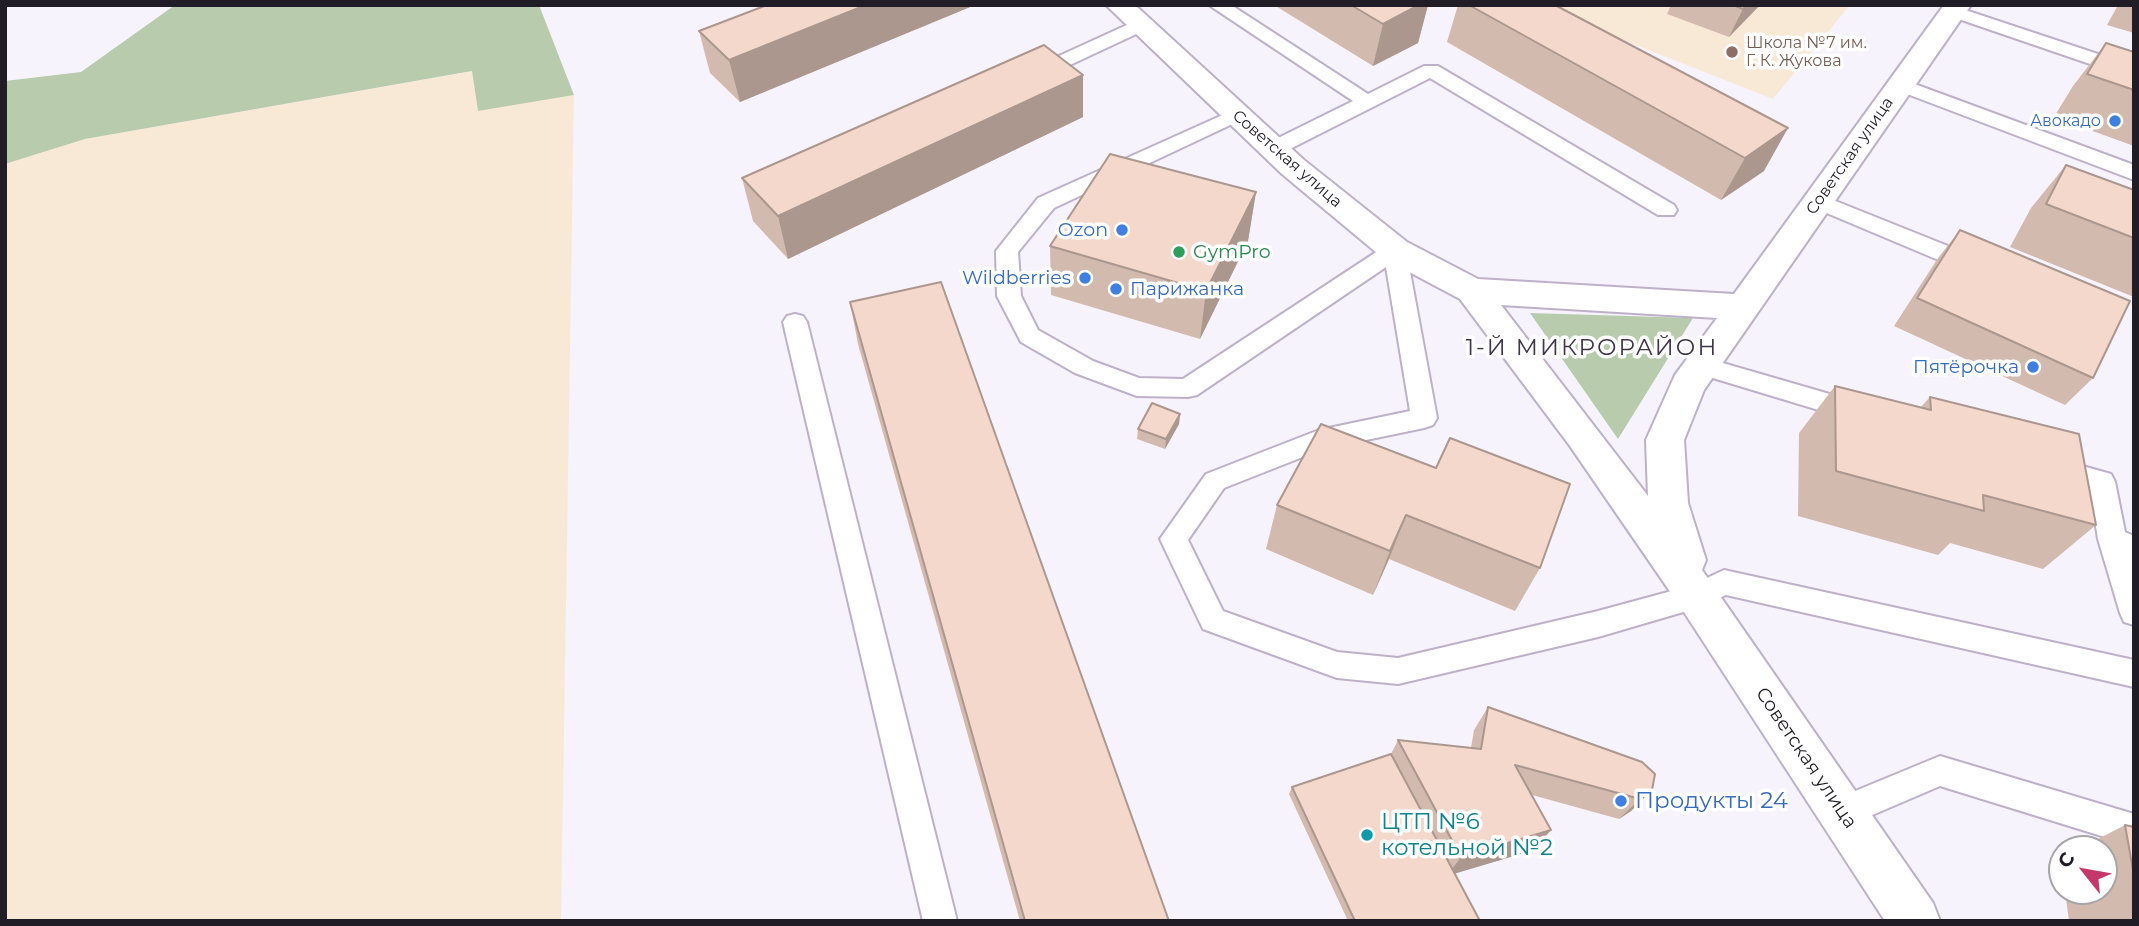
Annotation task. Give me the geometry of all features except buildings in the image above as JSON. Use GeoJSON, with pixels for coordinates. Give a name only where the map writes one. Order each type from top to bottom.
{"type":"FeatureCollection","features":[{"type":"Feature","properties":{"kind":"street","name":"Советская улица"},"geometry":{"type":"LineString","coordinates":[[1697,596],[1668,503],[1665,440],[1688,385],[1955,8]]}},
{"type":"Feature","properties":{"kind":"street","name":"Советская улица"},"geometry":{"type":"LineString","coordinates":[[1129,15],[1273,149],[1395,250],[1472,291],[1583,436],[1697,596],[1915,921]]}},
{"type":"Feature","properties":{"kind":"street","name":"Советская улица"},"geometry":{"type":"LineString","coordinates":[[1472,291],[1743,307]]}},
{"type":"Feature","properties":{"kind":"lane"},"geometry":{"type":"LineString","coordinates":[[1218,5],[1368,102]]}},
{"type":"Feature","properties":{"kind":"lane"},"geometry":{"type":"LineString","coordinates":[[1955,8],[2134,73]]}},
{"type":"Feature","properties":{"kind":"lane"},"geometry":{"type":"LineString","coordinates":[[1013,84],[1129,15]]}},
{"type":"Feature","properties":{"kind":"lane"},"geometry":{"type":"LineString","coordinates":[[1273,149],[1431,70],[1666,210]]}},
{"type":"Feature","properties":{"kind":"lane"},"geometry":{"type":"LineString","coordinates":[[1900,85],[2134,173]]}},
{"type":"Feature","properties":{"kind":"lane"},"geometry":{"type":"LineString","coordinates":[[1236,115],[1046,203],[1007,251],[1009,296],[1029,336],[1084,367],[1137,387],[1188,388],[1395,250],[1424,418],[1319,440],[1215,481],[1174,539],[1213,620],[1337,665],[1398,671],[1598,624],[1697,596],[1724,582],[2134,674]]}},
{"type":"Feature","properties":{"kind":"lane"},"geometry":{"type":"LineString","coordinates":[[1818,201],[1997,275]]}},
{"type":"Feature","properties":{"kind":"lane"},"geometry":{"type":"LineString","coordinates":[[795,322],[940,921]]}},
{"type":"Feature","properties":{"kind":"lane"},"geometry":{"type":"LineString","coordinates":[[1702,366],[1874,416]]}},
{"type":"Feature","properties":{"kind":"lane"},"geometry":{"type":"LineString","coordinates":[[2035,463],[2102,482],[2123,544],[2134,613]]}},
{"type":"Feature","properties":{"kind":"lane"},"geometry":{"type":"LineString","coordinates":[[1842,812],[1940,771],[2134,830]]}},
{"type":"Feature","properties":{"kind":"shaded area","name":"Школа №7 им. Г. К. Жукова"},"geometry":{"type":"Polygon","coordinates":[[[1534,5],[1850,5],[1773,99],[1534,5]]]}},
{"type":"Feature","properties":{"kind":"shaded area"},"geometry":{"type":"Polygon","coordinates":[[[473,71],[478,111],[574,95],[561,921],[5,921],[5,164],[85,139],[473,71]]]}},
{"type":"Feature","properties":{"kind":"green space"},"geometry":{"type":"Polygon","coordinates":[[[175,5],[539,5],[574,95],[478,111],[472,71],[85,139],[5,164],[5,81],[81,72],[175,5]]]}},
{"type":"Feature","properties":{"kind":"green space"},"geometry":{"type":"Polygon","coordinates":[[[1530,313],[1693,318],[1618,439],[1530,313]]]}},
{"type":"Feature","properties":{"kind":"place","name":"Школа №7 им. Г. К. Жукова"},"geometry":{"type":"Point","coordinates":[1732,52]}},
{"type":"Feature","properties":{"kind":"place","name":"Авокадо"},"geometry":{"type":"Point","coordinates":[2115,121]}},
{"type":"Feature","properties":{"kind":"place","name":"Ozon"},"geometry":{"type":"Point","coordinates":[1122,230]}},
{"type":"Feature","properties":{"kind":"place","name":"GymPro"},"geometry":{"type":"Point","coordinates":[1179,252]}},
{"type":"Feature","properties":{"kind":"place","name":"Wildberries"},"geometry":{"type":"Point","coordinates":[1085,278]}},
{"type":"Feature","properties":{"kind":"place","name":"Парижанка"},"geometry":{"type":"Point","coordinates":[1116,289]}},
{"type":"Feature","properties":{"kind":"place","name":"Пятёрочка"},"geometry":{"type":"Point","coordinates":[2033,367]}},
{"type":"Feature","properties":{"kind":"place","name":"Продукты 24"},"geometry":{"type":"Point","coordinates":[1621,801]}},
{"type":"Feature","properties":{"kind":"place","name":"ЦТП №6 котельной №2"},"geometry":{"type":"Point","coordinates":[1367,835]}},
{"type":"Feature","properties":{"kind":"district","name":"1-Й МИКРОРАЙОН"},"geometry":{"type":"Point","coordinates":[1592,348]}}]}
